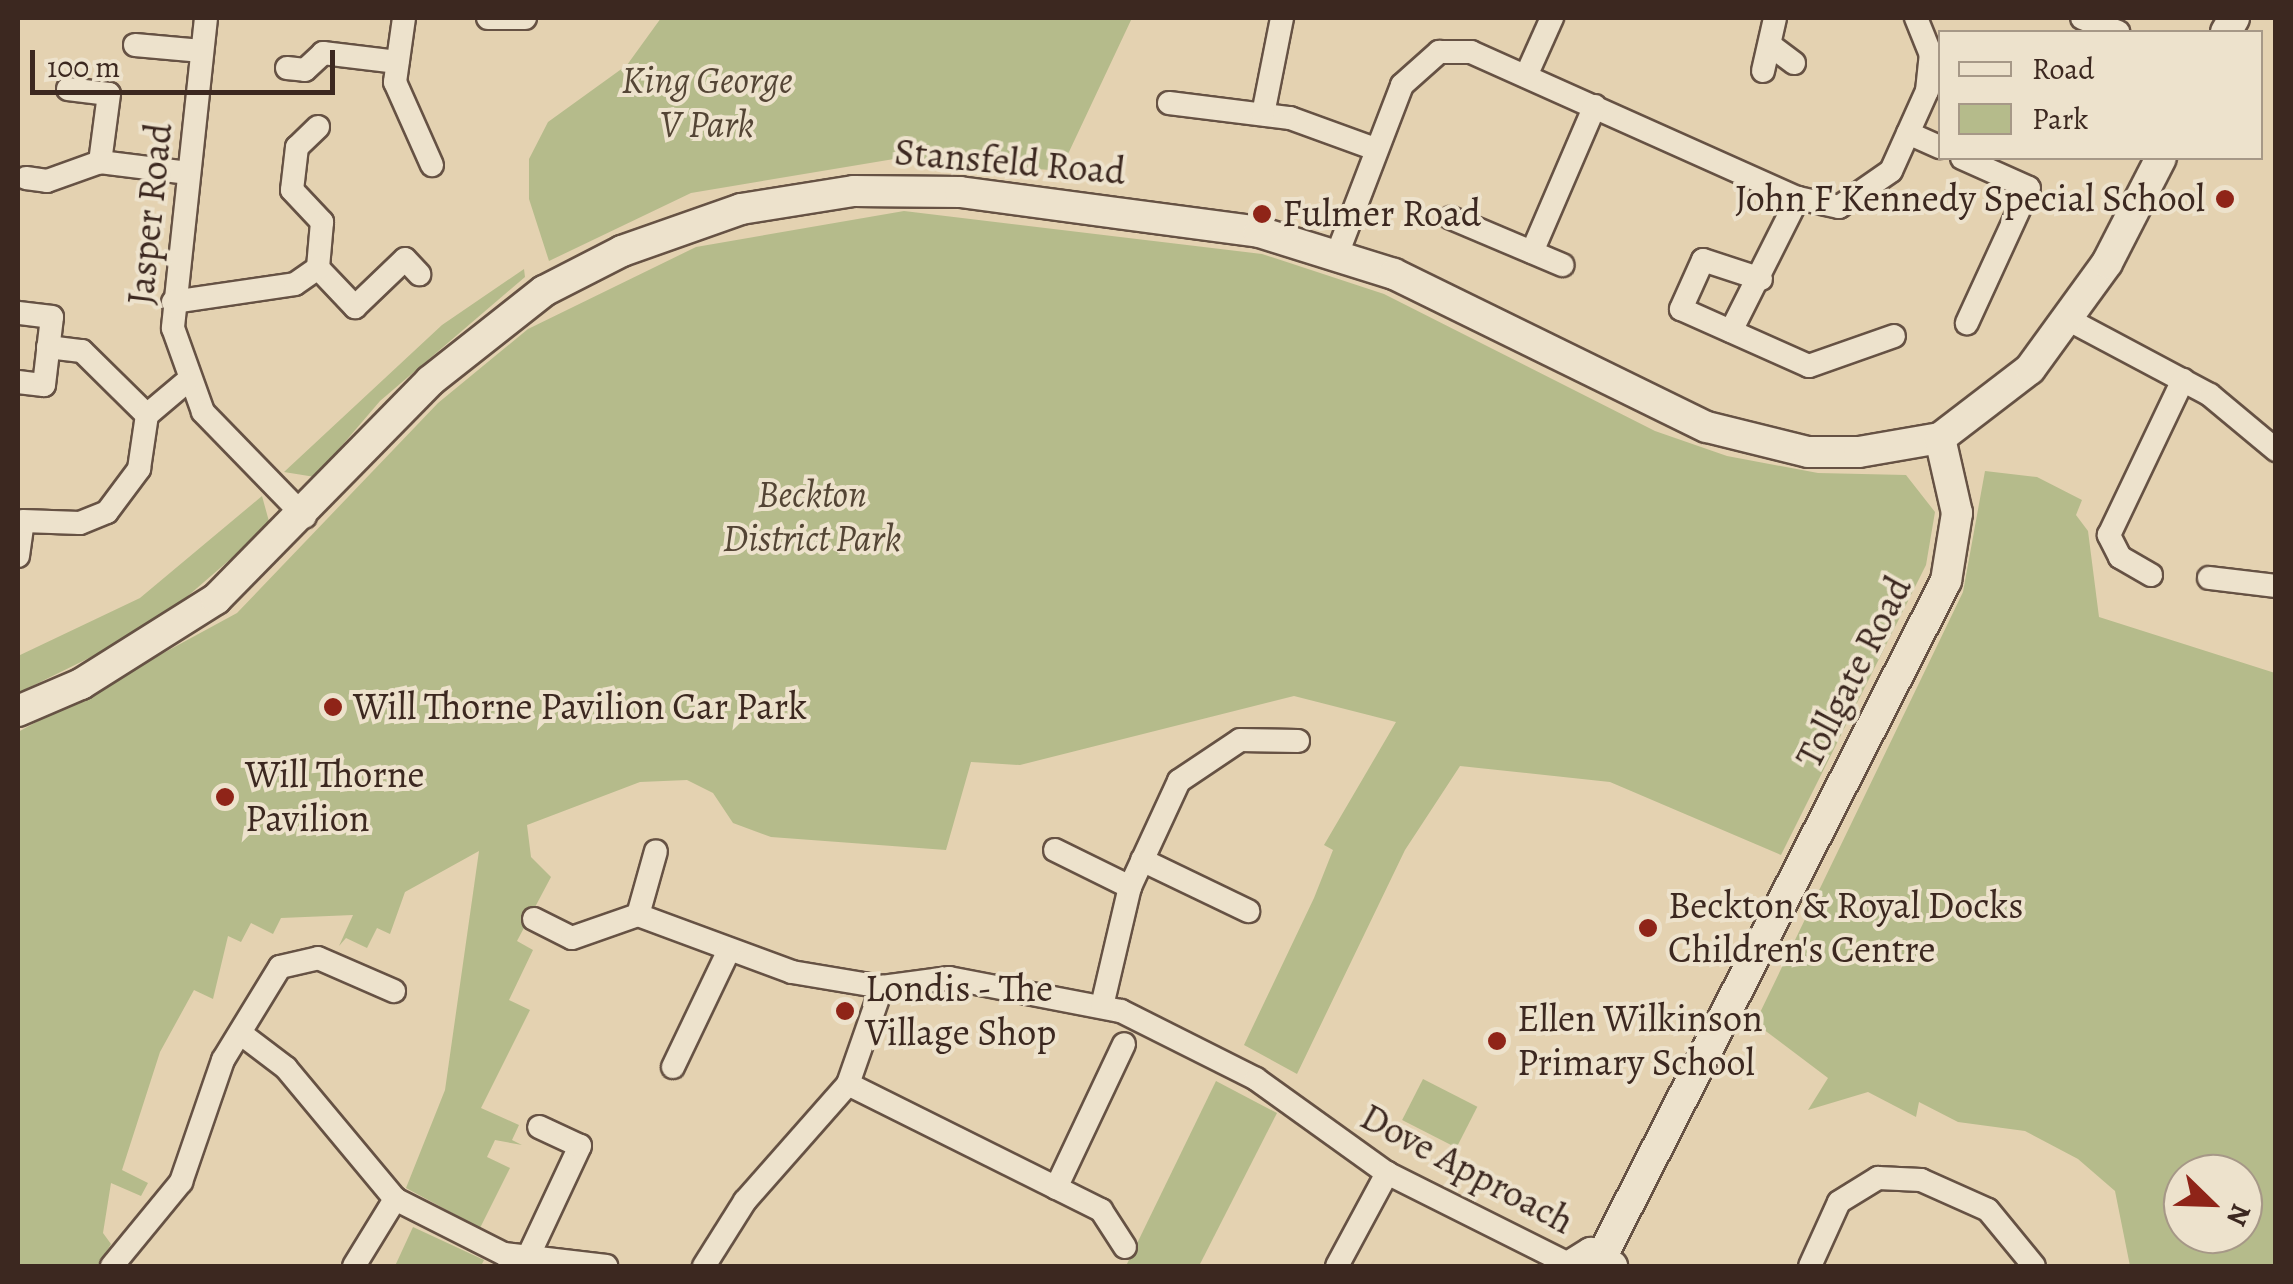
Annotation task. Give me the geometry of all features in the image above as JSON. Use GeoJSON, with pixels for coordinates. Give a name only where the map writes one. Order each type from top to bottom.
{"type":"FeatureCollection","features":[{"type":"Feature","properties":{"kind":"street","name":"Jasper Road"},"geometry":{"type":"LineString","coordinates":[[206,18],[173,302],[186,382],[203,412],[305,517]]}},
{"type":"Feature","properties":{"kind":"street"},"geometry":{"type":"LineString","coordinates":[[404,18],[397,62],[398,92],[432,165]]}},
{"type":"Feature","properties":{"kind":"street"},"geometry":{"type":"LineString","coordinates":[[488,18],[525,18]]}},
{"type":"Feature","properties":{"kind":"street"},"geometry":{"type":"LineString","coordinates":[[1263,114],[1282,18]]}},
{"type":"Feature","properties":{"kind":"street"},"geometry":{"type":"LineString","coordinates":[[1526,76],[1552,18]]}},
{"type":"Feature","properties":{"kind":"street"},"geometry":{"type":"LineString","coordinates":[[1763,71],[1774,48],[1775,18]]}},
{"type":"Feature","properties":{"kind":"street"},"geometry":{"type":"LineString","coordinates":[[1338,252],[1402,85],[1439,52],[1471,52],[1820,206],[1860,200],[1891,171],[1931,74],[1916,18]]}},
{"type":"Feature","properties":{"kind":"street"},"geometry":{"type":"LineString","coordinates":[[2082,18],[2113,30]]}},
{"type":"Feature","properties":{"kind":"street"},"geometry":{"type":"LineString","coordinates":[[135,45],[202,52]]}},
{"type":"Feature","properties":{"kind":"street"},"geometry":{"type":"LineString","coordinates":[[1774,48],[1794,63]]}},
{"type":"Feature","properties":{"kind":"street"},"geometry":{"type":"LineString","coordinates":[[287,68],[305,70],[324,53],[397,62]]}},
{"type":"Feature","properties":{"kind":"street"},"geometry":{"type":"LineString","coordinates":[[68,90],[109,94],[100,162]]}},
{"type":"Feature","properties":{"kind":"street"},"geometry":{"type":"LineString","coordinates":[[1170,103],[1263,114],[1375,149]]}},
{"type":"Feature","properties":{"kind":"street"},"geometry":{"type":"LineString","coordinates":[[1532,252],[1595,106]]}},
{"type":"Feature","properties":{"kind":"street"},"geometry":{"type":"LineString","coordinates":[[318,127],[297,147],[292,190],[322,222],[318,268],[355,307],[405,259],[419,274]]}},
{"type":"Feature","properties":{"kind":"street"},"geometry":{"type":"LineString","coordinates":[[1908,133],[1938,147]]}},
{"type":"Feature","properties":{"kind":"street"},"geometry":{"type":"LineString","coordinates":[[1966,160],[2029,188],[1967,324]]}},
{"type":"Feature","properties":{"kind":"street"},"geometry":{"type":"LineString","coordinates":[[1940,438],[2030,369],[2071,321],[2161,160]]}},
{"type":"Feature","properties":{"kind":"street"},"geometry":{"type":"LineString","coordinates":[[26,178],[47,181],[100,162],[188,173]]}},
{"type":"Feature","properties":{"kind":"street","name":"Stansfeld Road"},"geometry":{"type":"LineString","coordinates":[[18,711],[186,620],[305,517],[430,381],[544,291],[622,251],[741,209],[854,192],[960,192],[1239,229],[1338,252],[1634,395],[1754,442],[1859,452],[1940,438]]}},
{"type":"Feature","properties":{"kind":"street"},"geometry":{"type":"LineString","coordinates":[[1730,331],[1761,279],[1798,198]]}},
{"type":"Feature","properties":{"kind":"street"},"geometry":{"type":"LineString","coordinates":[[1451,218],[1562,264]]}},
{"type":"Feature","properties":{"kind":"street"},"geometry":{"type":"LineString","coordinates":[[1761,279],[1703,260],[1682,308],[1809,366],[1894,336]]}},
{"type":"Feature","properties":{"kind":"street"},"geometry":{"type":"LineString","coordinates":[[173,302],[294,284],[318,268]]}},
{"type":"Feature","properties":{"kind":"street"},"geometry":{"type":"LineString","coordinates":[[18,313],[52,316],[44,385],[18,382]]}},
{"type":"Feature","properties":{"kind":"street"},"geometry":{"type":"LineString","coordinates":[[2071,321],[2183,380],[2276,450]]}},
{"type":"Feature","properties":{"kind":"street"},"geometry":{"type":"LineString","coordinates":[[48,348],[82,351],[147,415]]}},
{"type":"Feature","properties":{"kind":"street"},"geometry":{"type":"LineString","coordinates":[[2151,575],[2120,557],[2109,535],[2183,380]]}},
{"type":"Feature","properties":{"kind":"street"},"geometry":{"type":"LineString","coordinates":[[18,556],[23,521],[80,523],[106,512],[139,468],[147,415],[186,382]]}},
{"type":"Feature","properties":{"kind":"street","name":"Tollgate Road"},"geometry":{"type":"LineString","coordinates":[[1571,1266],[1607,1261],[1946,581],[1956,513],[1940,438]]}},
{"type":"Feature","properties":{"kind":"street"},"geometry":{"type":"LineString","coordinates":[[2209,578],[2273,579]]}},
{"type":"Feature","properties":{"kind":"street"},"geometry":{"type":"LineString","coordinates":[[1102,1006],[1130,887],[1179,781],[1212,751],[1240,740],[1298,741]]}},
{"type":"Feature","properties":{"kind":"street"},"geometry":{"type":"LineString","coordinates":[[1055,850],[1130,887]]}},
{"type":"Feature","properties":{"kind":"street"},"geometry":{"type":"LineString","coordinates":[[638,915],[656,851]]}},
{"type":"Feature","properties":{"kind":"street"},"geometry":{"type":"LineString","coordinates":[[1142,860],[1248,911]]}},
{"type":"Feature","properties":{"kind":"street"},"geometry":{"type":"LineString","coordinates":[[534,919],[572,938],[638,915],[729,950],[882,987],[848,1084],[746,1201],[704,1266]]}},
{"type":"Feature","properties":{"kind":"street"},"geometry":{"type":"LineString","coordinates":[[674,1067],[729,950]]}},
{"type":"Feature","properties":{"kind":"street"},"geometry":{"type":"LineString","coordinates":[[112,1266],[181,1182],[217,1074],[244,1036],[270,978],[296,958],[318,958],[394,991]]}},
{"type":"Feature","properties":{"kind":"street","name":"Dove Approach"},"geometry":{"type":"LineString","coordinates":[[882,987],[933,976],[1102,1006],[1232,1066],[1387,1173],[1571,1266]]}},
{"type":"Feature","properties":{"kind":"street"},"geometry":{"type":"LineString","coordinates":[[244,1036],[286,1068],[395,1199],[527,1259],[606,1266]]}},
{"type":"Feature","properties":{"kind":"street"},"geometry":{"type":"LineString","coordinates":[[1056,1188],[1124,1044]]}},
{"type":"Feature","properties":{"kind":"street"},"geometry":{"type":"LineString","coordinates":[[848,1084],[1101,1210],[1125,1247]]}},
{"type":"Feature","properties":{"kind":"street"},"geometry":{"type":"LineString","coordinates":[[527,1259],[580,1146],[539,1127]]}},
{"type":"Feature","properties":{"kind":"street"},"geometry":{"type":"LineString","coordinates":[[1337,1266],[1387,1173]]}},
{"type":"Feature","properties":{"kind":"street"},"geometry":{"type":"LineString","coordinates":[[1810,1266],[1839,1202],[1878,1178],[1921,1180],[1988,1210],[2034,1266]]}},
{"type":"Feature","properties":{"kind":"street"},"geometry":{"type":"LineString","coordinates":[[354,1266],[395,1199]]}},
{"type":"Feature","properties":{"kind":"green space","name":"King George V Park"},"geometry":{"type":"Polygon","coordinates":[[[661,18],[1132,18],[1060,171],[906,157],[691,193],[549,261],[529,199],[529,159],[548,122],[627,65],[661,18]]]}},
{"type":"Feature","properties":{"kind":"green space","name":"Beckton District Park"},"geometry":{"type":"Polygon","coordinates":[[[904,211],[1262,254],[1384,294],[1655,431],[1727,456],[1818,473],[1906,475],[1935,512],[1926,565],[1781,855],[1610,782],[1460,766],[1405,850],[1297,1074],[1244,1045],[1314,898],[1333,850],[1324,845],[1396,722],[1294,696],[1020,765],[971,762],[946,850],[771,837],[733,823],[713,793],[687,780],[640,782],[527,825],[531,857],[551,877],[517,941],[533,950],[509,1000],[530,1010],[481,1108],[519,1125],[512,1140],[522,1145],[495,1140],[487,1157],[510,1168],[480,1228],[406,1188],[445,1090],[479,851],[405,892],[390,934],[377,928],[367,948],[346,938],[339,946],[353,915],[281,918],[273,934],[251,923],[241,942],[228,936],[213,999],[194,990],[160,1052],[122,1170],[148,1183],[141,1196],[111,1183],[103,1233],[111,1244],[98,1266],[18,1266],[18,732],[237,613],[438,403],[528,329],[696,247],[904,211]]]}},
{"type":"Feature","properties":{"kind":"green space"},"geometry":{"type":"Polygon","coordinates":[[[524,269],[525,277],[380,401],[315,477],[284,472],[442,325],[524,269]]]}},
{"type":"Feature","properties":{"kind":"green space"},"geometry":{"type":"Polygon","coordinates":[[[1985,471],[2037,477],[2082,500],[2076,515],[2088,531],[2099,617],[2275,673],[2275,1266],[2130,1266],[2115,1191],[2078,1159],[2025,1131],[1958,1122],[1919,1102],[1916,1117],[1868,1092],[1808,1110],[1828,1078],[1755,1023],[1963,592],[1985,471]]]}},
{"type":"Feature","properties":{"kind":"green space"},"geometry":{"type":"Polygon","coordinates":[[[262,496],[270,525],[152,627],[18,693],[18,656],[140,598],[262,496]]]}},
{"type":"Feature","properties":{"kind":"green space"},"geometry":{"type":"Polygon","coordinates":[[[1423,1079],[1477,1107],[1456,1148],[1402,1120],[1423,1079]]]}},
{"type":"Feature","properties":{"kind":"green space"},"geometry":{"type":"Polygon","coordinates":[[[1216,1081],[1277,1113],[1199,1266],[1126,1266],[1216,1081]]]}},
{"type":"Feature","properties":{"kind":"green space"},"geometry":{"type":"Polygon","coordinates":[[[413,1227],[484,1260],[481,1266],[395,1266],[413,1227]]]}},
{"type":"Feature","properties":{"kind":"place","name":"John F Kennedy Special School"},"geometry":{"type":"Point","coordinates":[2225,199]}},
{"type":"Feature","properties":{"kind":"place","name":"Fulmer Road"},"geometry":{"type":"Point","coordinates":[1262,214]}},
{"type":"Feature","properties":{"kind":"place","name":"Will Thorne Pavilion Car Park"},"geometry":{"type":"Point","coordinates":[333,707]}},
{"type":"Feature","properties":{"kind":"place","name":"Will Thorne Pavilion"},"geometry":{"type":"Point","coordinates":[225,797]}},
{"type":"Feature","properties":{"kind":"place","name":"Beckton & Royal Docks Children's Centre"},"geometry":{"type":"Point","coordinates":[1648,928]}},
{"type":"Feature","properties":{"kind":"place","name":"Londis - The Village Shop"},"geometry":{"type":"Point","coordinates":[845,1011]}},
{"type":"Feature","properties":{"kind":"place","name":"Ellen Wilkinson Primary School"},"geometry":{"type":"Point","coordinates":[1497,1041]}}]}
